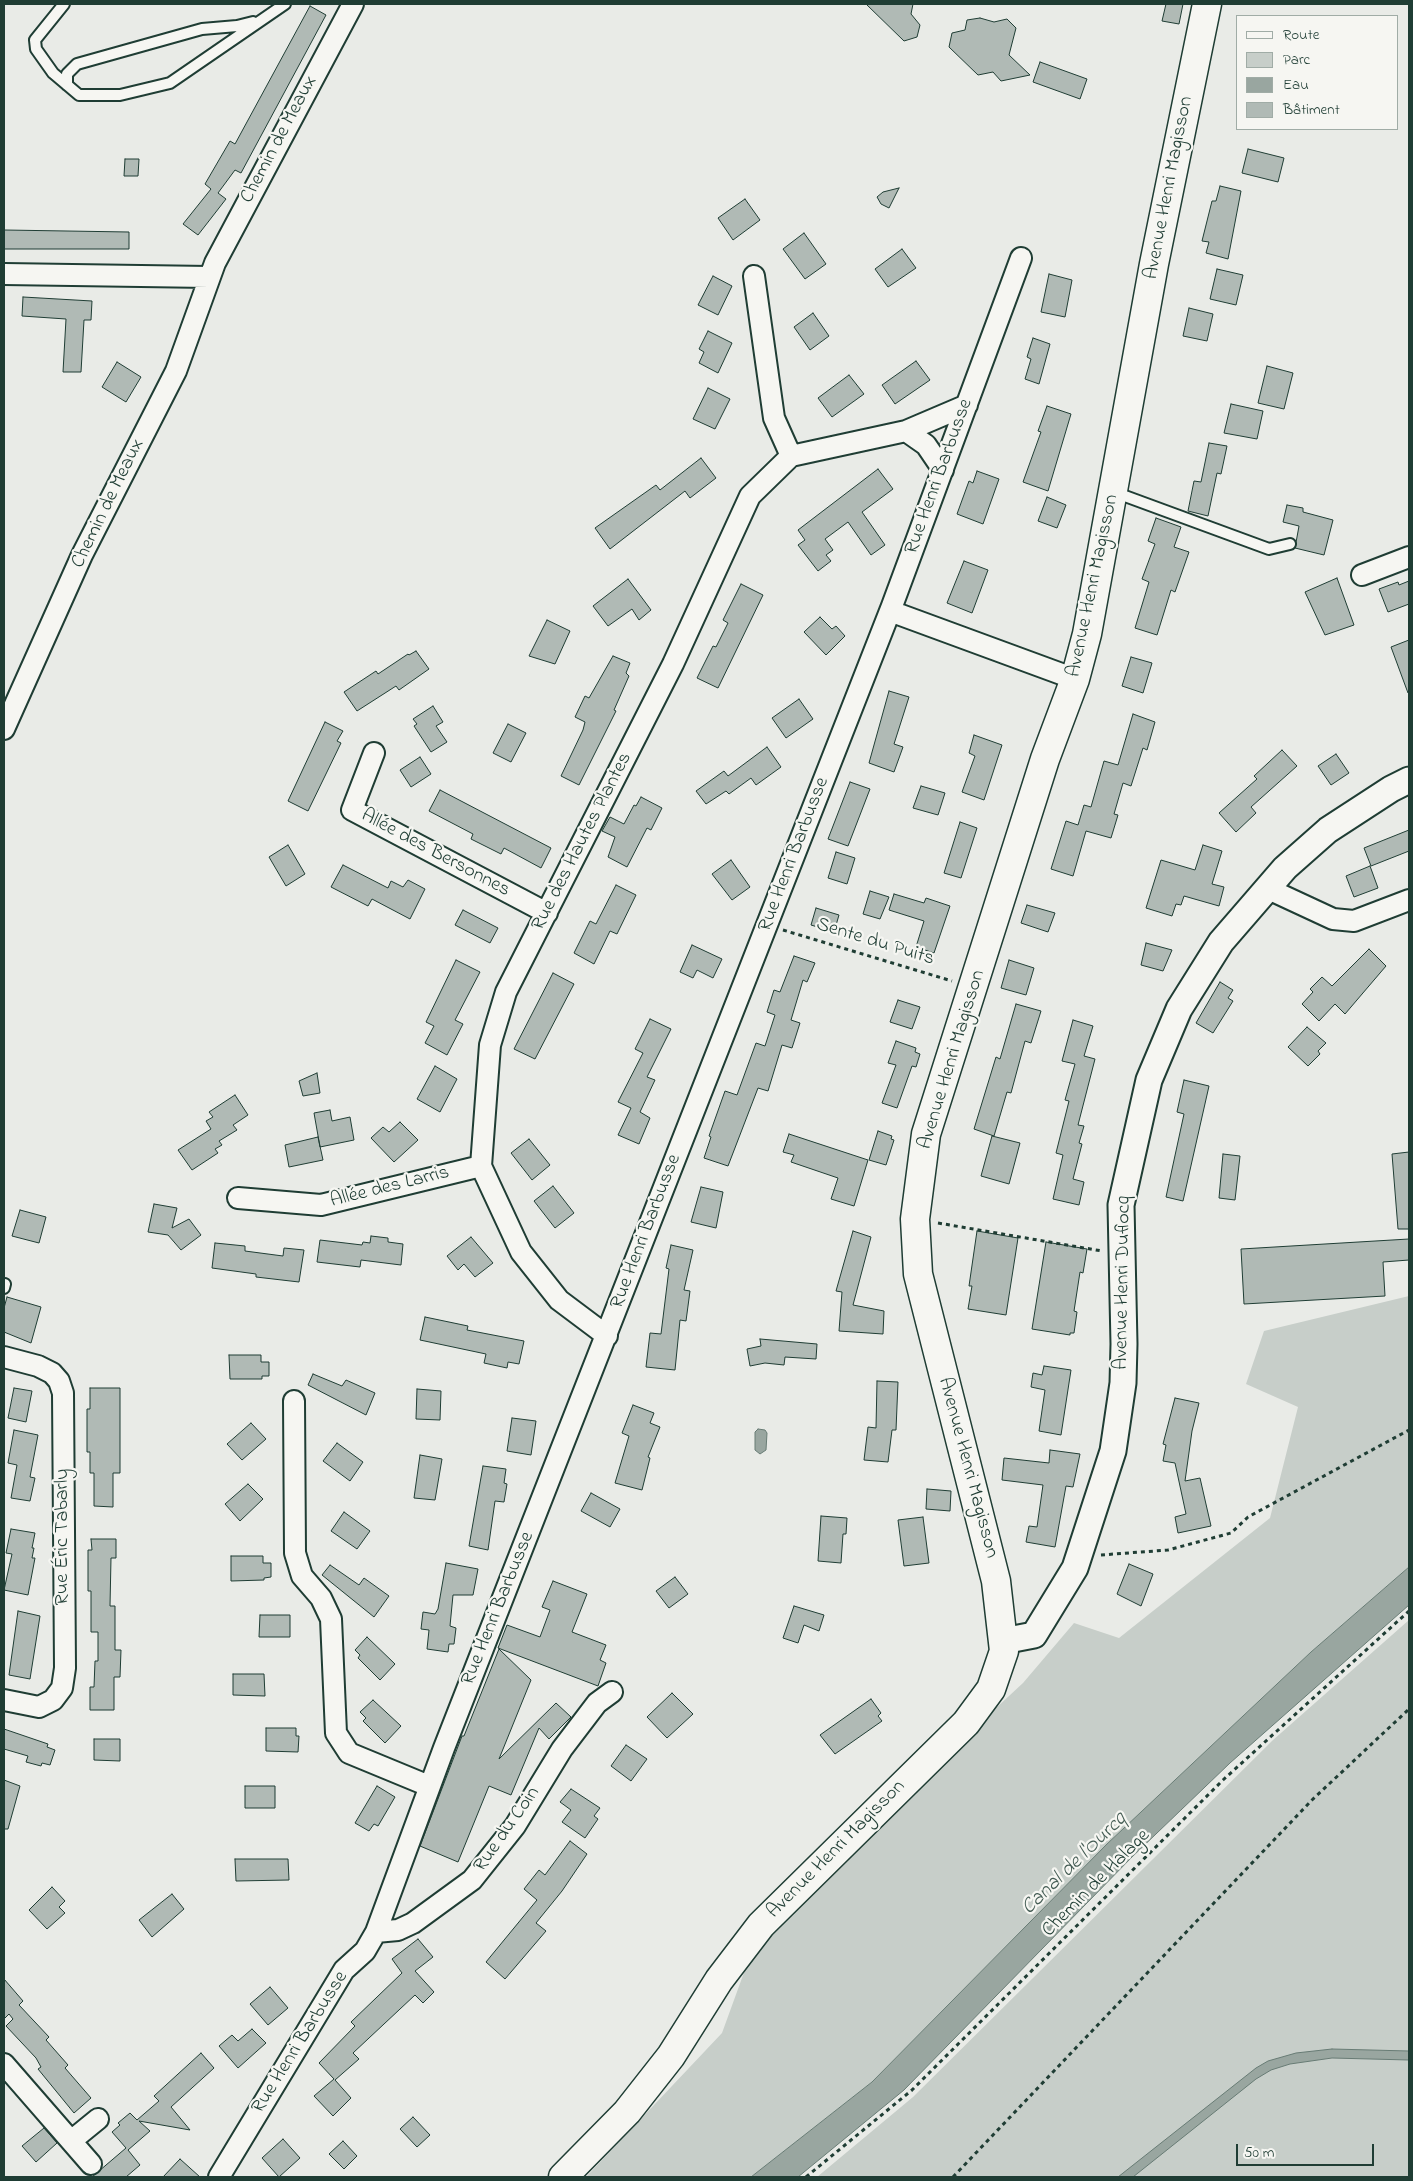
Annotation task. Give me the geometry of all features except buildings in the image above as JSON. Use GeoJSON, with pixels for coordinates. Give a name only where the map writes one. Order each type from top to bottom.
{"type":"FeatureCollection","features":[{"type":"Feature","properties":{"kind":"main road","name":"Avenue Henri Magisson"},"geometry":{"type":"LineString","coordinates":[[563,2177],[627,2112],[671,2056],[719,1980],[761,1925],[966,1722],[991,1689],[1004,1651],[996,1582],[918,1274],[915,1219],[926,1134],[1046,760],[1075,679],[1087,634],[1154,264],[1207,4]]}},
{"type":"Feature","properties":{"kind":"street","name":"Chemin de Meaux"},"geometry":{"type":"LineString","coordinates":[[4,729],[7,709],[82,555],[176,370],[209,277],[353,4]]}},
{"type":"Feature","properties":{"kind":"street","name":"Rue Henri Barbusse"},"geometry":{"type":"LineString","coordinates":[[219,2177],[344,1970],[364,1952],[376,1932],[429,1786],[890,611],[1021,258]]}},
{"type":"Feature","properties":{"kind":"street"},"geometry":{"type":"LineString","coordinates":[[4,274],[209,277]]}},
{"type":"Feature","properties":{"kind":"street"},"geometry":{"type":"LineString","coordinates":[[754,276],[774,418],[792,456],[906,431],[967,405]]}},
{"type":"Feature","properties":{"kind":"street"},"geometry":{"type":"LineString","coordinates":[[906,431],[926,445],[943,470]]}},
{"type":"Feature","properties":{"kind":"street","name":"Rue des Hautes Plantes"},"geometry":{"type":"LineString","coordinates":[[607,1336],[560,1300],[521,1252],[481,1166],[490,1045],[506,992],[673,664],[750,496],[792,456]]}},
{"type":"Feature","properties":{"kind":"street"},"geometry":{"type":"LineString","coordinates":[[1362,575],[1409,557]]}},
{"type":"Feature","properties":{"kind":"street"},"geometry":{"type":"LineString","coordinates":[[890,611],[1075,679]]}},
{"type":"Feature","properties":{"kind":"street","name":"Allée des Bersonnes"},"geometry":{"type":"LineString","coordinates":[[374,753],[352,810],[547,913]]}},
{"type":"Feature","properties":{"kind":"street","name":"Avenue Henri Duflocq"},"geometry":{"type":"LineString","coordinates":[[1002,1641],[1034,1635],[1075,1568],[1113,1450],[1123,1384],[1121,1205],[1149,1080],[1179,1009],[1221,942],[1268,885],[1328,830],[1391,788],[1409,780]]}},
{"type":"Feature","properties":{"kind":"street"},"geometry":{"type":"LineString","coordinates":[[1268,885],[1277,894],[1334,918],[1354,921],[1409,900]]}},
{"type":"Feature","properties":{"kind":"street","name":"Allée des Larris"},"geometry":{"type":"LineString","coordinates":[[238,1198],[321,1205],[481,1166]]}},
{"type":"Feature","properties":{"kind":"street","name":"Rue Éric Tabarly"},"geometry":{"type":"LineString","coordinates":[[4,1357],[38,1366],[52,1373],[59,1382],[63,1393],[65,1668],[62,1688],[53,1700],[39,1707],[4,1700]]}},
{"type":"Feature","properties":{"kind":"street"},"geometry":{"type":"LineString","coordinates":[[294,1401],[295,1553],[302,1576],[321,1598],[331,1619],[336,1733],[349,1753],[429,1786]]}},
{"type":"Feature","properties":{"kind":"street","name":"Rue du Coin"},"geometry":{"type":"LineString","coordinates":[[376,1932],[398,1930],[413,1923],[472,1880],[515,1826],[562,1749],[597,1703],[612,1692]]}},
{"type":"Feature","properties":{"kind":"street"},"geometry":{"type":"LineString","coordinates":[[4,2064],[90,2164]]}},
{"type":"Feature","properties":{"kind":"street"},"geometry":{"type":"LineString","coordinates":[[71,2142],[98,2119]]}},
{"type":"Feature","properties":{"kind":"lane"},"geometry":{"type":"LineString","coordinates":[[64,4],[35,40],[36,49],[54,73],[79,95],[120,94],[170,83],[259,20],[285,4]]}},
{"type":"Feature","properties":{"kind":"lane"},"geometry":{"type":"LineString","coordinates":[[67,85],[67,74],[77,64],[202,29],[237,26],[259,20]]}},
{"type":"Feature","properties":{"kind":"lane"},"geometry":{"type":"LineString","coordinates":[[1114,492],[1269,549],[1290,544]]}},
{"type":"Feature","properties":{"kind":"path","name":"Sente du Puits"},"geometry":{"type":"LineString","coordinates":[[767,925],[941,979],[975,984]]}},
{"type":"Feature","properties":{"kind":"path"},"geometry":{"type":"LineString","coordinates":[[915,1219],[1122,1254]]}},
{"type":"Feature","properties":{"kind":"path"},"geometry":{"type":"LineString","coordinates":[[1078,1558],[1168,1550],[1231,1533],[1248,1517],[1409,1430]]}},
{"type":"Feature","properties":{"kind":"path","name":"Chemin de Halage"},"geometry":{"type":"LineString","coordinates":[[806,2177],[912,2090],[1224,1780],[1409,1611]]}},
{"type":"Feature","properties":{"kind":"path"},"geometry":{"type":"LineString","coordinates":[[953,2177],[1312,1800],[1409,1709]]}},
{"type":"Feature","properties":{"kind":"green space"},"geometry":{"type":"Polygon","coordinates":[[[1409,1296],[1409,1567],[1311,1652],[1107,1844],[872,2082],[751,2177],[586,2177],[722,2033],[750,1956],[927,1772],[1023,1683],[1074,1623],[1119,1638],[1270,1518],[1298,1407],[1246,1384],[1264,1331],[1409,1296]]]}},
{"type":"Feature","properties":{"kind":"green space"},"geometry":{"type":"Polygon","coordinates":[[[1409,1620],[1409,2177],[817,2177],[913,2097],[1273,1740],[1409,1620]]]}},
{"type":"Feature","properties":{"kind":"water"},"geometry":{"type":"Polygon","coordinates":[[[758,1429],[765,1430],[767,1433],[766,1450],[760,1454],[755,1450],[755,1432],[758,1429]]]}},
{"type":"Feature","properties":{"kind":"water"},"geometry":{"type":"Polygon","coordinates":[[[1409,1567],[1409,1605],[1230,1763],[1132,1857],[904,2090],[798,2177],[751,2177],[872,2082],[1107,1844],[1311,1652],[1409,1567]]]}},
{"type":"Feature","properties":{"kind":"water"},"geometry":{"type":"Polygon","coordinates":[[[1332,2049],[1409,2051],[1409,2060],[1332,2058],[1290,2064],[1271,2070],[1256,2079],[1133,2177],[1118,2177],[1256,2068],[1268,2061],[1296,2053],[1332,2049]]]}},
{"type":"Feature","properties":{"kind":"water label","name":"Canal de l'Ourcq"},"geometry":{"type":"Point","coordinates":[1075,1865]}}]}
